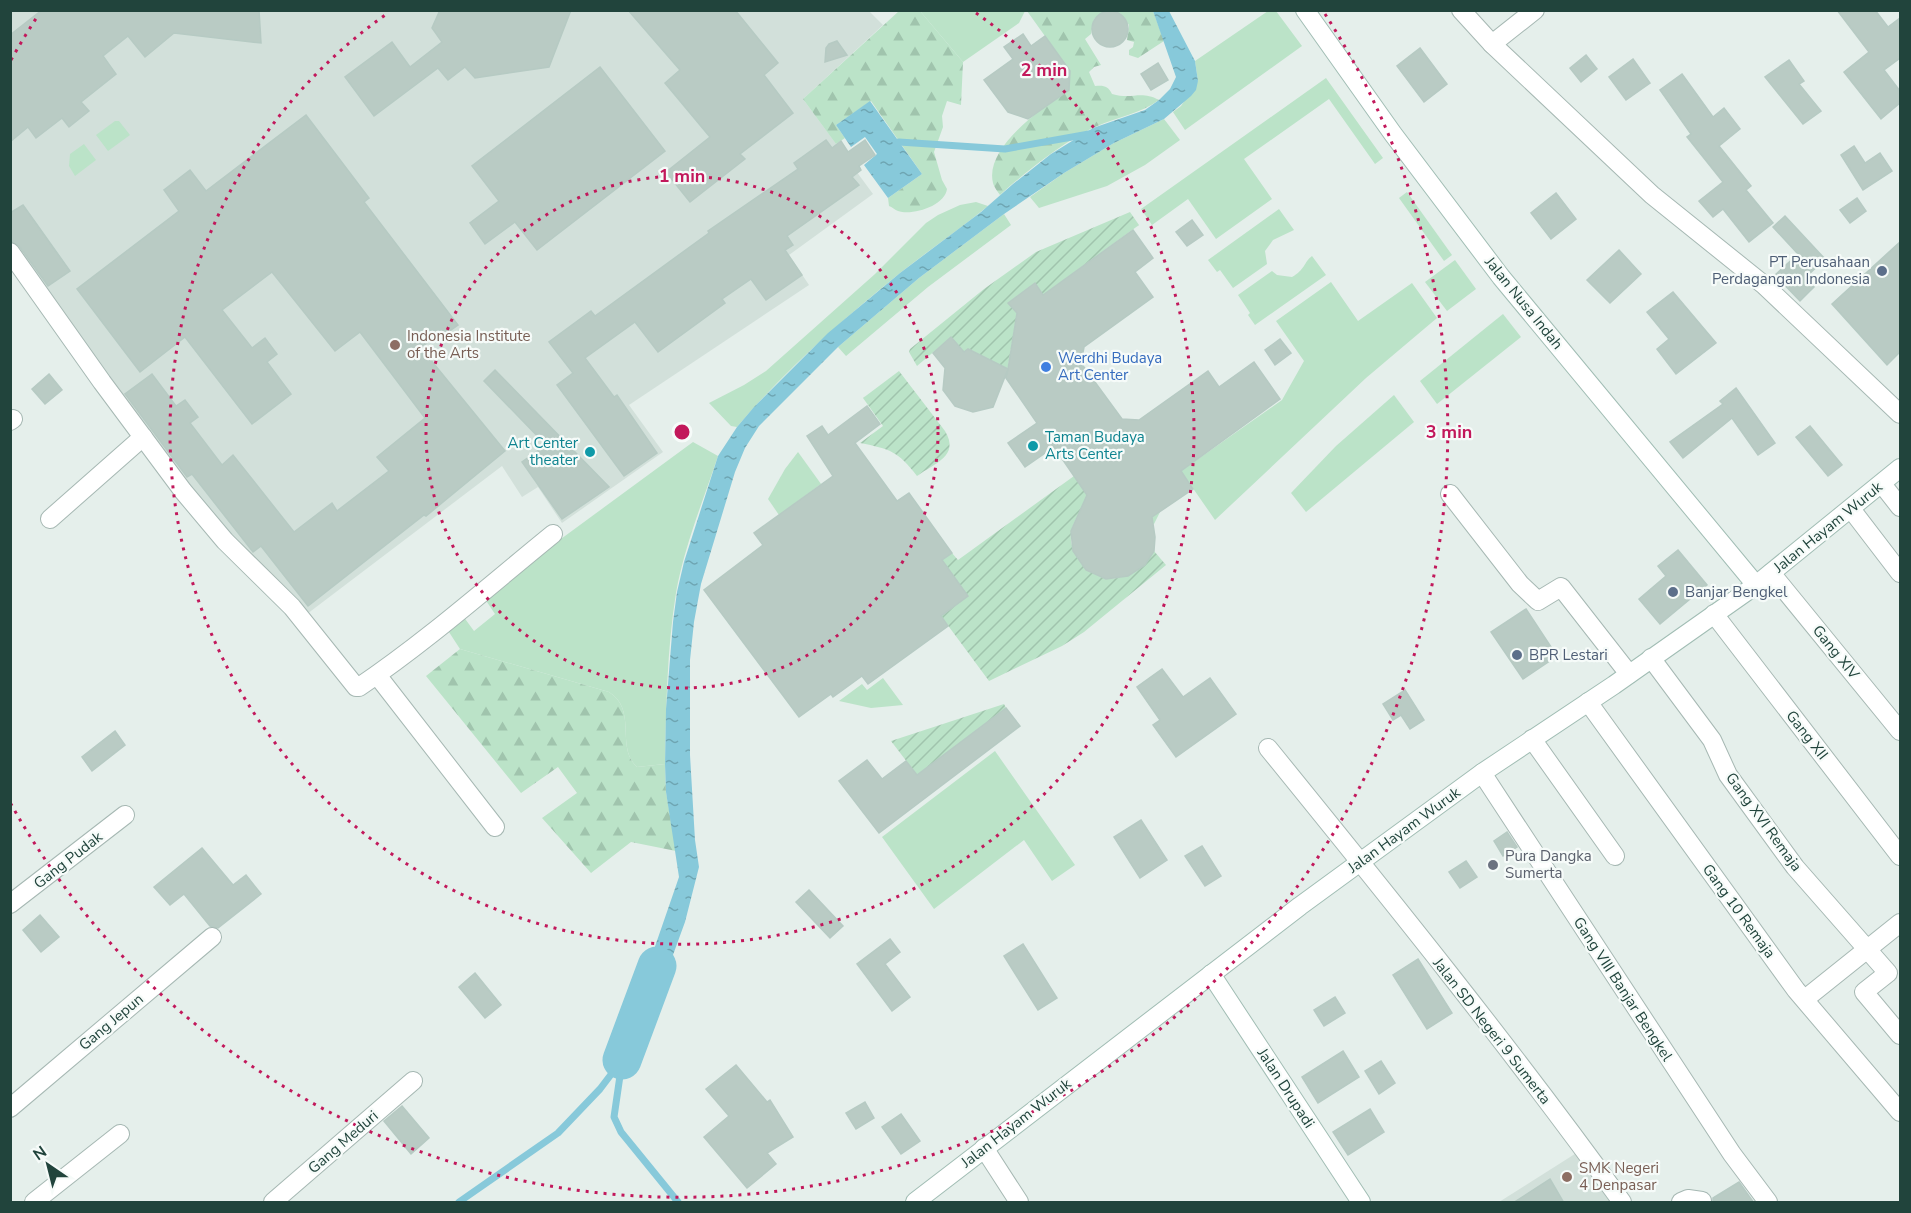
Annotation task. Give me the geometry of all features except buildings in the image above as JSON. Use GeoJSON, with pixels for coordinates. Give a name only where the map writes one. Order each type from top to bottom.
{"type":"FeatureCollection","features":[{"type":"Feature","properties":{"kind":"street","name":"Jalan Nusa Indah"},"geometry":{"type":"LineString","coordinates":[[1305,10],[1393,134],[1501,277],[1756,585]]}},
{"type":"Feature","properties":{"kind":"street"},"geometry":{"type":"LineString","coordinates":[[1461,10],[1492,44],[1652,195],[1764,285],[1900,414]]}},
{"type":"Feature","properties":{"kind":"street"},"geometry":{"type":"LineString","coordinates":[[1492,44],[1535,10]]}},
{"type":"Feature","properties":{"kind":"street"},"geometry":{"type":"LineString","coordinates":[[10,252],[183,491],[225,541],[292,608],[356,687],[377,675],[553,534]]}},
{"type":"Feature","properties":{"kind":"street"},"geometry":{"type":"LineString","coordinates":[[50,519],[143,437]]}},
{"type":"Feature","properties":{"kind":"street","name":"Jalan Hayam Wuruk"},"geometry":{"type":"LineString","coordinates":[[915,1203],[1360,861],[1482,773],[1756,585],[1900,468]]}},
{"type":"Feature","properties":{"kind":"street"},"geometry":{"type":"LineString","coordinates":[[1882,484],[1900,507]]}},
{"type":"Feature","properties":{"kind":"street"},"geometry":{"type":"LineString","coordinates":[[1450,494],[1520,584],[1538,601],[1561,587],[1629,674]]}},
{"type":"Feature","properties":{"kind":"street"},"geometry":{"type":"LineString","coordinates":[[1851,510],[1900,573]]}},
{"type":"Feature","properties":{"kind":"street","name":"Gang XIV"},"geometry":{"type":"LineString","coordinates":[[1771,573],[1900,731]]}},
{"type":"Feature","properties":{"kind":"street","name":"Gang XII"},"geometry":{"type":"LineString","coordinates":[[1714,614],[1900,856]]}},
{"type":"Feature","properties":{"kind":"street","name":"Gang XVI Remaja"},"geometry":{"type":"LineString","coordinates":[[1651,658],[1712,740],[1728,775],[1795,867],[1867,949],[1894,971]]}},
{"type":"Feature","properties":{"kind":"street"},"geometry":{"type":"LineString","coordinates":[[377,675],[495,827]]}},
{"type":"Feature","properties":{"kind":"street","name":"Gang 10 Remaja"},"geometry":{"type":"LineString","coordinates":[[1588,702],[1796,990],[1900,1112]]}},
{"type":"Feature","properties":{"kind":"street"},"geometry":{"type":"LineString","coordinates":[[1532,739],[1616,856]]}},
{"type":"Feature","properties":{"kind":"street","name":"Jalan SD Negeri 9 Sumerta"},"geometry":{"type":"LineString","coordinates":[[1268,748],[1360,861],[1582,1147],[1622,1203]]}},
{"type":"Feature","properties":{"kind":"street","name":"Gang VIII Banjar Bengkel"},"geometry":{"type":"LineString","coordinates":[[1482,773],[1732,1154],[1768,1203]]}},
{"type":"Feature","properties":{"kind":"street","name":"Gang Pudak"},"geometry":{"type":"LineString","coordinates":[[10,904],[125,815]]}},
{"type":"Feature","properties":{"kind":"street"},"geometry":{"type":"LineString","coordinates":[[1810,995],[1900,923]]}},
{"type":"Feature","properties":{"kind":"street","name":"Gang Jepun"},"geometry":{"type":"LineString","coordinates":[[10,1108],[212,937]]}},
{"type":"Feature","properties":{"kind":"street"},"geometry":{"type":"LineString","coordinates":[[1894,971],[1864,992],[1900,1035]]}},
{"type":"Feature","properties":{"kind":"street","name":"Jalan Drupadi"},"geometry":{"type":"LineString","coordinates":[[1211,974],[1361,1203]]}},
{"type":"Feature","properties":{"kind":"street","name":"Gang Meduri"},"geometry":{"type":"LineString","coordinates":[[273,1203],[412,1082]]}},
{"type":"Feature","properties":{"kind":"street"},"geometry":{"type":"LineString","coordinates":[[34,1203],[120,1134]]}},
{"type":"Feature","properties":{"kind":"street"},"geometry":{"type":"LineString","coordinates":[[984,1148],[1019,1203]]}},
{"type":"Feature","properties":{"kind":"street"},"geometry":{"type":"LineString","coordinates":[[1681,1203],[1688,1199],[1702,1201]]}},
{"type":"Feature","properties":{"kind":"shaded area","name":"Indonesia Institute of the Arts"},"geometry":{"type":"Polygon","coordinates":[[[10,11],[869,11],[883,25],[803,99],[873,194],[789,255],[809,285],[629,405],[663,452],[562,523],[538,487],[522,497],[502,466],[307,614],[208,528],[11,262],[10,11]]]}},
{"type":"Feature","properties":{"kind":"shaded area","name":"SMK Negeri 4 Denpasar"},"geometry":{"type":"Polygon","coordinates":[[[1578,1152],[1613,1202],[1499,1202],[1578,1152]]]}},
{"type":"Feature","properties":{"kind":"green space"},"geometry":{"type":"Polygon","coordinates":[[[899,11],[920,11],[963,62],[961,105],[947,101],[942,116],[943,127],[934,152],[947,189],[945,195],[934,205],[911,212],[898,211],[889,206],[888,198],[922,174],[871,101],[836,125],[845,138],[836,144],[803,99],[899,11]]]}},
{"type":"Feature","properties":{"kind":"green space"},"geometry":{"type":"Polygon","coordinates":[[[920,11],[1025,11],[1019,23],[963,62],[920,11]]]}},
{"type":"Feature","properties":{"kind":"green space"},"geometry":{"type":"Polygon","coordinates":[[[1027,11],[1106,11],[1094,19],[1091,34],[1085,39],[1101,65],[1089,72],[1095,86],[1105,87],[1112,94],[1119,96],[1141,95],[1159,100],[1136,112],[1095,127],[1071,140],[1033,167],[1000,195],[993,183],[993,169],[1006,142],[1045,106],[1069,89],[1070,71],[1027,11]]]}},
{"type":"Feature","properties":{"kind":"green space"},"geometry":{"type":"Polygon","coordinates":[[[1106,11],[1153,11],[1164,41],[1138,58],[1129,55],[1134,42],[1127,40],[1129,25],[1120,13],[1106,11]]]}},
{"type":"Feature","properties":{"kind":"green space"},"geometry":{"type":"Polygon","coordinates":[[[1268,11],[1276,11],[1302,46],[1185,130],[1173,112],[1181,106],[1198,81],[1195,61],[1268,11]]]}},
{"type":"Feature","properties":{"kind":"green space"},"geometry":{"type":"Polygon","coordinates":[[[1326,78],[1383,158],[1375,164],[1329,99],[1244,159],[1272,199],[1216,239],[1188,199],[1152,225],[1141,209],[1326,78]]]}},
{"type":"Feature","properties":{"kind":"green space"},"geometry":{"type":"Polygon","coordinates":[[[1164,119],[1180,140],[1145,165],[1107,186],[1039,208],[1030,197],[1064,173],[1114,143],[1164,119]]]}},
{"type":"Feature","properties":{"kind":"green space"},"geometry":{"type":"Polygon","coordinates":[[[115,121],[119,121],[130,135],[108,151],[96,135],[115,121]]]}},
{"type":"Feature","properties":{"kind":"green space"},"geometry":{"type":"Polygon","coordinates":[[[84,144],[96,160],[75,176],[69,166],[70,154],[84,144]]]}},
{"type":"Feature","properties":{"kind":"green space"},"geometry":{"type":"Polygon","coordinates":[[[1407,192],[1452,255],[1444,261],[1399,198],[1407,192]]]}},
{"type":"Feature","properties":{"kind":"green space"},"geometry":{"type":"Polygon","coordinates":[[[976,202],[988,206],[900,273],[836,327],[794,366],[737,427],[731,426],[709,403],[766,371],[875,274],[926,223],[960,205],[976,202]]]}},
{"type":"Feature","properties":{"kind":"green space"},"geometry":{"type":"Polygon","coordinates":[[[1279,209],[1294,230],[1273,240],[1265,251],[1267,264],[1233,288],[1220,270],[1217,272],[1208,260],[1279,209]]]}},
{"type":"Feature","properties":{"kind":"green space"},"geometry":{"type":"Polygon","coordinates":[[[1130,212],[1139,225],[1043,295],[1035,283],[1009,302],[1017,313],[1006,378],[993,362],[969,349],[964,352],[951,337],[917,366],[909,352],[910,349],[984,289],[1036,252],[1130,212]]]}},
{"type":"Feature","properties":{"kind":"green space"},"geometry":{"type":"Polygon","coordinates":[[[1004,214],[1011,225],[928,287],[846,356],[838,347],[919,278],[1004,214]]]}},
{"type":"Feature","properties":{"kind":"green space"},"geometry":{"type":"Polygon","coordinates":[[[1312,256],[1326,275],[1255,325],[1238,295],[1272,271],[1277,275],[1292,277],[1312,256]]]}},
{"type":"Feature","properties":{"kind":"green space"},"geometry":{"type":"Polygon","coordinates":[[[1455,260],[1476,289],[1447,311],[1425,282],[1455,260]]]}},
{"type":"Feature","properties":{"kind":"green space"},"geometry":{"type":"Polygon","coordinates":[[[1331,282],[1358,321],[1412,283],[1437,318],[1366,378],[1215,520],[1181,471],[1282,400],[1304,361],[1276,321],[1331,282]]]}},
{"type":"Feature","properties":{"kind":"green space"},"geometry":{"type":"Polygon","coordinates":[[[1503,314],[1521,337],[1437,404],[1420,381],[1503,314]]]}},
{"type":"Feature","properties":{"kind":"green space"},"geometry":{"type":"Polygon","coordinates":[[[899,371],[945,431],[949,440],[947,453],[943,458],[917,476],[893,452],[860,443],[883,426],[863,398],[899,371]]]}},
{"type":"Feature","properties":{"kind":"green space"},"geometry":{"type":"Polygon","coordinates":[[[1394,395],[1414,422],[1306,512],[1291,493],[1336,446],[1394,395]]]}},
{"type":"Feature","properties":{"kind":"green space"},"geometry":{"type":"Polygon","coordinates":[[[693,442],[718,456],[689,541],[676,593],[669,657],[665,764],[637,767],[627,749],[623,708],[609,692],[460,649],[447,629],[463,616],[474,631],[495,614],[485,599],[550,547],[693,442]]]}},
{"type":"Feature","properties":{"kind":"green space"},"geometry":{"type":"Polygon","coordinates":[[[798,452],[821,484],[779,515],[768,499],[785,469],[798,452]]]}},
{"type":"Feature","properties":{"kind":"green space"},"geometry":{"type":"Polygon","coordinates":[[[1074,476],[1147,494],[1160,512],[1154,524],[1080,511],[1072,527],[1071,540],[1075,553],[1088,569],[1107,578],[1118,578],[1138,569],[1154,551],[1166,565],[1084,632],[1062,646],[989,681],[941,616],[942,560],[952,553],[958,560],[1074,476]]]}},
{"type":"Feature","properties":{"kind":"green space"},"geometry":{"type":"Polygon","coordinates":[[[460,649],[609,692],[618,700],[623,708],[627,749],[631,759],[637,767],[665,764],[666,792],[676,851],[631,842],[591,873],[542,818],[577,793],[558,767],[521,793],[426,676],[460,649]]]}},
{"type":"Feature","properties":{"kind":"green space"},"geometry":{"type":"Polygon","coordinates":[[[883,678],[903,705],[871,708],[839,701],[862,684],[867,690],[883,678]]]}},
{"type":"Feature","properties":{"kind":"green space"},"geometry":{"type":"Polygon","coordinates":[[[1004,704],[1006,708],[917,775],[891,741],[1004,704]]]}},
{"type":"Feature","properties":{"kind":"green space"},"geometry":{"type":"Polygon","coordinates":[[[995,751],[1075,865],[1052,881],[1024,840],[934,909],[882,837],[995,751]]]}},
{"type":"Feature","properties":{"kind":"water"},"geometry":{"type":"Polygon","coordinates":[[[1153,11],[1169,11],[1195,61],[1198,81],[1196,90],[1191,96],[1164,119],[1114,143],[1064,173],[1004,214],[919,278],[838,347],[759,426],[745,448],[735,472],[701,584],[694,622],[690,660],[690,755],[695,840],[699,867],[685,922],[650,1018],[632,1013],[679,877],[666,792],[665,764],[666,709],[673,622],[684,562],[718,456],[737,427],[754,407],[828,333],[900,273],[981,212],[1051,154],[1093,128],[1145,110],[1170,89],[1176,77],[1153,11]]]}},
{"type":"Feature","properties":{"kind":"water"},"geometry":{"type":"Polygon","coordinates":[[[870,101],[922,174],[888,198],[864,165],[877,154],[865,137],[851,147],[836,125],[870,101]]]}},
{"type":"Feature","properties":{"kind":"waterway"},"geometry":{"type":"LineString","coordinates":[[899,142],[1005,149],[1089,134]]}},
{"type":"Feature","properties":{"kind":"waterway"},"geometry":{"type":"LineString","coordinates":[[622,1060],[657,966]]}},
{"type":"Feature","properties":{"kind":"waterway"},"geometry":{"type":"LineString","coordinates":[[459,1202],[558,1133],[600,1089],[622,1060]]}},
{"type":"Feature","properties":{"kind":"waterway"},"geometry":{"type":"LineString","coordinates":[[622,1062],[614,1117],[621,1132],[678,1202]]}},
{"type":"Feature","properties":{"kind":"place","name":"PT Perusahaan Perdagangan Indonesia"},"geometry":{"type":"Point","coordinates":[1882,271]}},
{"type":"Feature","properties":{"kind":"place","name":"Indonesia Institute of the Arts"},"geometry":{"type":"Point","coordinates":[395,345]}},
{"type":"Feature","properties":{"kind":"place","name":"Werdhi Budaya Art Center"},"geometry":{"type":"Point","coordinates":[1046,367]}},
{"type":"Feature","properties":{"kind":"place","name":"Taman Budaya Arts Center"},"geometry":{"type":"Point","coordinates":[1033,446]}},
{"type":"Feature","properties":{"kind":"place","name":"Art Center theater"},"geometry":{"type":"Point","coordinates":[590,452]}},
{"type":"Feature","properties":{"kind":"place","name":"Banjar Bengkel"},"geometry":{"type":"Point","coordinates":[1673,592]}},
{"type":"Feature","properties":{"kind":"place","name":"BPR Lestari"},"geometry":{"type":"Point","coordinates":[1517,655]}},
{"type":"Feature","properties":{"kind":"place","name":"Pura Dangka Sumerta"},"geometry":{"type":"Point","coordinates":[1493,865]}},
{"type":"Feature","properties":{"kind":"place","name":"SMK Negeri 4 Denpasar"},"geometry":{"type":"Point","coordinates":[1567,1177]}}]}
